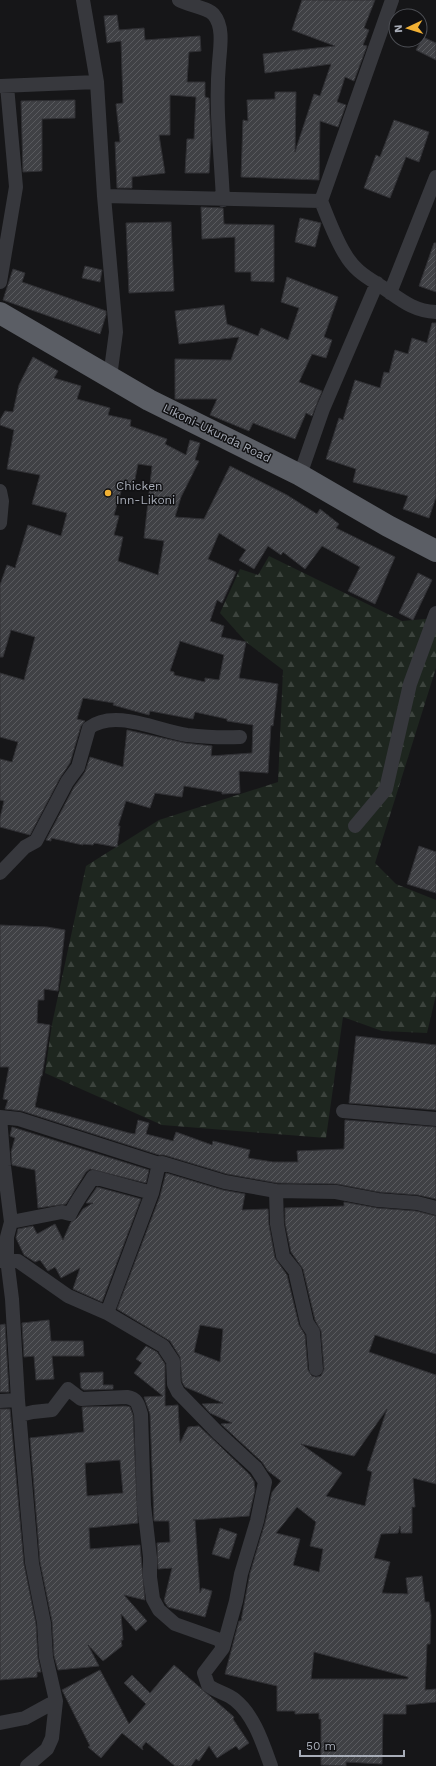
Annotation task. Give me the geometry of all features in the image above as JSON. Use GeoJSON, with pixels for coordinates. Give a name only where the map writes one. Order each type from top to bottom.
{"type":"FeatureCollection","features":[{"type":"Feature","properties":{"kind":"highway","name":"Likoni-Ukunda Road"},"geometry":{"type":"LineString","coordinates":[[1,314],[149,400],[300,475],[388,526],[436,551]]}},
{"type":"Feature","properties":{"kind":"street"},"geometry":{"type":"LineString","coordinates":[[83,0],[97,82],[104,196],[116,332],[110,377]]}},
{"type":"Feature","properties":{"kind":"street"},"geometry":{"type":"LineString","coordinates":[[179,0],[188,5],[207,10],[214,14],[218,21],[220,32],[217,80],[223,200]]}},
{"type":"Feature","properties":{"kind":"street"},"geometry":{"type":"LineString","coordinates":[[392,0],[321,201],[344,254],[359,272],[377,283],[390,294],[423,312],[436,312]]}},
{"type":"Feature","properties":{"kind":"street"},"geometry":{"type":"LineString","coordinates":[[0,282],[16,187],[4,86],[97,82]]}},
{"type":"Feature","properties":{"kind":"street"},"geometry":{"type":"LineString","coordinates":[[390,294],[436,177]]}},
{"type":"Feature","properties":{"kind":"street"},"geometry":{"type":"LineString","coordinates":[[104,196],[223,200],[321,201]]}},
{"type":"Feature","properties":{"kind":"street"},"geometry":{"type":"LineString","coordinates":[[300,475],[323,408],[377,283]]}},
{"type":"Feature","properties":{"kind":"street"},"geometry":{"type":"LineString","coordinates":[[0,491],[2,501],[0,523]]}},
{"type":"Feature","properties":{"kind":"street"},"geometry":{"type":"LineString","coordinates":[[355,826],[386,789],[410,684],[436,613]]}},
{"type":"Feature","properties":{"kind":"street"},"geometry":{"type":"LineString","coordinates":[[0,873],[24,847],[36,841],[67,782],[78,767],[89,728],[93,725],[114,720],[145,723],[158,729],[186,735],[222,738],[240,737]]}},
{"type":"Feature","properties":{"kind":"street"},"geometry":{"type":"LineString","coordinates":[[343,1111],[436,1119]]}},
{"type":"Feature","properties":{"kind":"street"},"geometry":{"type":"LineString","coordinates":[[27,1766],[47,1749],[52,1738],[56,1701],[46,1657],[44,1623],[32,1563],[24,1448],[18,1400],[12,1298],[3,1260],[11,1222],[5,1179],[0,1117],[19,1119],[158,1164],[162,1163],[225,1182],[276,1191],[336,1192],[378,1200],[417,1203],[436,1208]]}},
{"type":"Feature","properties":{"kind":"street"},"geometry":{"type":"LineString","coordinates":[[107,1312],[152,1193],[158,1164]]}},
{"type":"Feature","properties":{"kind":"street"},"geometry":{"type":"LineString","coordinates":[[11,1222],[62,1212],[70,1214],[79,1196],[84,1192],[93,1177],[152,1193]]}},
{"type":"Feature","properties":{"kind":"street"},"geometry":{"type":"LineString","coordinates":[[276,1191],[277,1224],[283,1256],[295,1271],[307,1323],[313,1332],[316,1369]]}},
{"type":"Feature","properties":{"kind":"street"},"geometry":{"type":"LineString","coordinates":[[3,1260],[18,1261],[68,1296],[107,1312],[163,1346],[172,1361],[174,1384],[178,1392],[218,1433],[256,1468],[265,1482],[257,1522],[241,1574],[236,1601],[223,1648],[204,1673],[208,1685],[229,1695],[241,1705],[249,1717],[271,1766]]}},
{"type":"Feature","properties":{"kind":"street"},"geometry":{"type":"LineString","coordinates":[[20,1415],[52,1410],[68,1389],[81,1399],[127,1397],[137,1401],[141,1414],[144,1505],[153,1599],[159,1610],[175,1624],[220,1640],[223,1648]]}},
{"type":"Feature","properties":{"kind":"street"},"geometry":{"type":"LineString","coordinates":[[0,1401],[18,1400]]}},
{"type":"Feature","properties":{"kind":"street"},"geometry":{"type":"LineString","coordinates":[[0,1723],[25,1718],[56,1701]]}},
{"type":"Feature","properties":{"kind":"green space"},"geometry":{"type":"Polygon","coordinates":[[[269,556],[402,621],[436,618],[436,668],[375,863],[396,884],[436,900],[436,995],[427,1033],[382,1031],[343,1017],[326,1138],[162,1125],[45,1073],[52,1024],[86,866],[159,820],[278,782],[283,670],[246,642],[220,613],[240,569],[258,575],[269,556]]]}},
{"type":"Feature","properties":{"kind":"building"},"geometry":{"type":"Polygon","coordinates":[[[302,0],[375,0],[364,28],[369,30],[363,45],[367,46],[354,81],[345,77],[337,102],[346,105],[338,127],[320,121],[319,180],[241,177],[243,120],[248,121],[247,100],[275,99],[275,92],[296,92],[295,152],[314,94],[320,96],[331,64],[265,73],[263,54],[335,46],[292,30],[302,0]]]}},
{"type":"Feature","properties":{"kind":"building"},"geometry":{"type":"Polygon","coordinates":[[[117,15],[119,30],[144,28],[145,40],[200,36],[201,51],[189,52],[187,82],[205,82],[205,97],[209,98],[211,139],[209,173],[185,173],[187,139],[194,139],[196,97],[170,95],[170,135],[159,135],[165,173],[132,177],[132,188],[117,188],[115,142],[120,142],[116,104],[123,103],[121,41],[107,43],[104,16],[117,15]]]}},
{"type":"Feature","properties":{"kind":"building"},"geometry":{"type":"Polygon","coordinates":[[[428,39],[436,43],[436,60],[416,50],[417,48],[428,48],[428,39]]]}},
{"type":"Feature","properties":{"kind":"building"},"geometry":{"type":"Polygon","coordinates":[[[75,100],[75,118],[42,119],[42,171],[23,172],[21,101],[75,100]]]}},
{"type":"Feature","properties":{"kind":"building"},"geometry":{"type":"Polygon","coordinates":[[[394,120],[429,132],[419,162],[406,157],[390,198],[364,188],[376,155],[380,157],[394,120]]]}},
{"type":"Feature","properties":{"kind":"building"},"geometry":{"type":"Polygon","coordinates":[[[201,207],[223,208],[224,224],[274,225],[274,282],[251,281],[251,272],[235,272],[235,237],[202,239],[201,207]]]}},
{"type":"Feature","properties":{"kind":"building"},"geometry":{"type":"Polygon","coordinates":[[[300,218],[321,223],[315,247],[295,242],[300,218]]]}},
{"type":"Feature","properties":{"kind":"building"},"geometry":{"type":"Polygon","coordinates":[[[171,222],[174,291],[129,293],[126,223],[171,222]]]}},
{"type":"Feature","properties":{"kind":"building"},"geometry":{"type":"Polygon","coordinates":[[[434,243],[436,243],[436,292],[419,286],[434,243]]]}},
{"type":"Feature","properties":{"kind":"building"},"geometry":{"type":"Polygon","coordinates":[[[85,266],[102,270],[100,282],[82,278],[85,266]]]}},
{"type":"Feature","properties":{"kind":"building"},"geometry":{"type":"Polygon","coordinates":[[[13,269],[25,273],[22,282],[106,311],[100,334],[3,300],[13,269]]]}},
{"type":"Feature","properties":{"kind":"building"},"geometry":{"type":"Polygon","coordinates":[[[287,277],[338,297],[324,337],[332,340],[326,358],[312,354],[299,382],[322,391],[312,416],[306,413],[295,439],[253,423],[249,431],[210,415],[217,399],[175,399],[175,359],[231,360],[239,337],[179,344],[175,311],[224,305],[227,324],[258,336],[261,328],[288,340],[299,308],[281,302],[287,277]]]}},
{"type":"Feature","properties":{"kind":"building"},"geometry":{"type":"Polygon","coordinates":[[[432,323],[436,323],[436,497],[429,518],[403,509],[408,496],[353,482],[356,469],[326,459],[339,418],[343,420],[355,380],[380,388],[384,372],[389,373],[395,350],[408,354],[412,338],[427,343],[432,323]]]}},
{"type":"Feature","properties":{"kind":"building"},"geometry":{"type":"Polygon","coordinates":[[[33,357],[58,371],[54,378],[81,386],[77,399],[110,408],[108,415],[131,420],[130,426],[167,439],[165,444],[186,455],[190,440],[200,443],[195,460],[199,461],[181,497],[175,517],[204,519],[230,466],[287,495],[317,514],[320,509],[339,524],[336,528],[395,557],[375,604],[348,591],[360,567],[322,546],[305,569],[283,552],[281,555],[268,546],[254,569],[239,560],[246,550],[219,533],[208,559],[236,572],[222,603],[217,600],[210,621],[224,626],[221,637],[246,642],[239,678],[278,684],[273,726],[271,725],[268,773],[239,771],[240,793],[222,794],[222,792],[184,786],[182,797],[155,793],[150,808],[126,801],[118,826],[120,826],[117,847],[94,843],[93,845],[83,845],[51,838],[51,841],[46,840],[74,787],[85,772],[90,757],[123,767],[127,730],[185,743],[212,746],[211,756],[252,753],[253,725],[227,721],[227,719],[195,712],[193,719],[150,711],[149,715],[113,705],[114,703],[83,698],[77,719],[85,721],[81,726],[70,763],[60,778],[30,835],[0,827],[0,818],[4,801],[0,800],[0,759],[12,762],[18,742],[0,737],[0,673],[24,680],[35,637],[11,630],[3,657],[0,657],[0,585],[7,565],[15,568],[28,525],[61,536],[67,513],[32,504],[40,475],[7,469],[14,430],[0,425],[0,420],[5,411],[13,412],[19,385],[33,357]],[[138,464],[133,489],[123,485],[114,515],[119,516],[114,535],[123,537],[118,561],[158,575],[164,541],[144,538],[152,466],[138,464]],[[180,641],[170,671],[174,672],[174,675],[205,682],[205,678],[219,680],[224,655],[180,641]]]}},
{"type":"Feature","properties":{"kind":"building"},"geometry":{"type":"Polygon","coordinates":[[[418,573],[432,580],[413,620],[399,613],[418,573]]]}},
{"type":"Feature","properties":{"kind":"building"},"geometry":{"type":"Polygon","coordinates":[[[419,846],[436,852],[436,893],[407,884],[419,846]]]}},
{"type":"Feature","properties":{"kind":"building"},"geometry":{"type":"Polygon","coordinates":[[[0,925],[47,927],[65,930],[58,991],[44,989],[44,1000],[38,1000],[37,1023],[50,1025],[42,1076],[35,1107],[135,1134],[138,1120],[149,1123],[146,1134],[173,1141],[176,1132],[212,1145],[213,1141],[250,1150],[248,1158],[273,1162],[298,1162],[297,1151],[344,1149],[345,1120],[436,1127],[436,1199],[418,1195],[379,1192],[337,1184],[277,1183],[227,1174],[164,1155],[159,1155],[22,1111],[5,1109],[8,1100],[3,1099],[9,1067],[0,1067],[0,925]]]}},
{"type":"Feature","properties":{"kind":"building"},"geometry":{"type":"Polygon","coordinates":[[[356,1036],[436,1045],[436,1110],[349,1103],[356,1036]]]}},
{"type":"Feature","properties":{"kind":"building"},"geometry":{"type":"Polygon","coordinates":[[[12,1127],[149,1170],[146,1183],[90,1169],[86,1172],[66,1204],[38,1208],[35,1170],[12,1165],[11,1152],[15,1138],[10,1136],[12,1127]]]}},
{"type":"Feature","properties":{"kind":"building"},"geometry":{"type":"Polygon","coordinates":[[[166,1173],[223,1190],[245,1194],[242,1210],[268,1209],[269,1225],[275,1258],[287,1275],[299,1325],[305,1335],[308,1370],[312,1376],[316,1377],[321,1376],[324,1369],[321,1331],[315,1320],[303,1269],[291,1252],[285,1223],[285,1208],[344,1206],[344,1202],[377,1208],[416,1211],[436,1216],[436,1354],[375,1335],[369,1352],[436,1375],[436,1484],[413,1478],[415,1507],[412,1507],[412,1533],[401,1533],[400,1526],[398,1533],[381,1534],[374,1558],[390,1562],[382,1593],[408,1594],[406,1578],[422,1576],[425,1602],[429,1602],[431,1615],[430,1644],[427,1644],[425,1690],[436,1689],[436,1702],[406,1705],[406,1714],[383,1714],[382,1764],[346,1762],[346,1766],[321,1765],[321,1719],[319,1719],[319,1713],[295,1714],[295,1711],[277,1711],[277,1686],[225,1674],[239,1621],[241,1621],[250,1573],[265,1523],[272,1492],[281,1481],[268,1471],[262,1462],[221,1424],[232,1423],[210,1413],[202,1404],[223,1403],[185,1387],[182,1382],[180,1357],[170,1341],[117,1309],[160,1196],[166,1173]],[[200,1325],[194,1352],[220,1362],[223,1329],[200,1325]],[[387,1409],[354,1456],[301,1444],[342,1473],[326,1496],[365,1506],[372,1472],[367,1470],[387,1409]],[[297,1507],[276,1533],[300,1539],[293,1565],[319,1572],[323,1549],[310,1546],[316,1522],[297,1507]],[[314,1652],[311,1679],[408,1679],[408,1677],[314,1652]]]}},
{"type":"Feature","properties":{"kind":"building"},"geometry":{"type":"Polygon","coordinates":[[[97,1187],[141,1199],[102,1302],[73,1289],[80,1268],[61,1278],[55,1267],[48,1271],[40,1260],[35,1262],[24,1255],[16,1238],[18,1229],[33,1226],[37,1234],[55,1224],[63,1240],[71,1222],[77,1218],[83,1209],[93,1203],[86,1203],[97,1187]]]}},
{"type":"Feature","properties":{"kind":"building"},"geometry":{"type":"Polygon","coordinates":[[[49,1320],[51,1341],[83,1341],[84,1356],[52,1356],[54,1379],[36,1380],[34,1356],[24,1357],[22,1323],[49,1320]]]}},
{"type":"Feature","properties":{"kind":"building"},"geometry":{"type":"Polygon","coordinates":[[[5,1324],[9,1392],[0,1392],[0,1325],[5,1324]]]}},
{"type":"Feature","properties":{"kind":"building"},"geometry":{"type":"Polygon","coordinates":[[[146,1346],[157,1352],[165,1364],[165,1406],[178,1405],[180,1443],[188,1427],[199,1426],[249,1474],[254,1481],[255,1490],[249,1516],[193,1520],[195,1520],[200,1593],[202,1588],[212,1591],[205,1617],[168,1607],[164,1601],[172,1568],[158,1569],[157,1543],[170,1542],[169,1521],[154,1521],[150,1414],[144,1397],[163,1396],[134,1373],[142,1363],[136,1359],[146,1346]]]}},
{"type":"Feature","properties":{"kind":"building"},"geometry":{"type":"Polygon","coordinates":[[[103,1372],[103,1385],[113,1385],[113,1389],[84,1390],[81,1388],[80,1373],[103,1372]]]}},
{"type":"Feature","properties":{"kind":"building"},"geometry":{"type":"Polygon","coordinates":[[[126,1406],[130,1407],[133,1415],[138,1523],[89,1528],[90,1549],[140,1545],[145,1600],[124,1595],[147,1621],[136,1631],[121,1614],[122,1646],[103,1661],[88,1645],[99,1666],[58,1670],[54,1656],[52,1621],[40,1562],[30,1438],[84,1432],[82,1407],[126,1406]],[[120,1460],[85,1463],[87,1496],[123,1493],[120,1460]]]}},
{"type":"Feature","properties":{"kind":"building"},"geometry":{"type":"Polygon","coordinates":[[[0,1409],[10,1409],[24,1564],[36,1624],[38,1658],[41,1672],[37,1672],[37,1677],[0,1680],[0,1409]]]}},
{"type":"Feature","properties":{"kind":"building"},"geometry":{"type":"Polygon","coordinates":[[[220,1528],[237,1534],[229,1559],[212,1554],[220,1528]]]}},
{"type":"Feature","properties":{"kind":"building"},"geometry":{"type":"Polygon","coordinates":[[[174,1665],[234,1717],[233,1719],[249,1743],[239,1750],[236,1746],[217,1758],[209,1746],[199,1761],[196,1759],[191,1766],[175,1766],[146,1742],[142,1747],[143,1750],[122,1733],[101,1758],[88,1747],[90,1746],[62,1690],[100,1670],[129,1724],[146,1704],[124,1683],[132,1675],[150,1693],[174,1665]]]}},
{"type":"Feature","properties":{"kind":"place","name":"Chicken Inn-Likoni"},"geometry":{"type":"Point","coordinates":[108,493]}}]}
